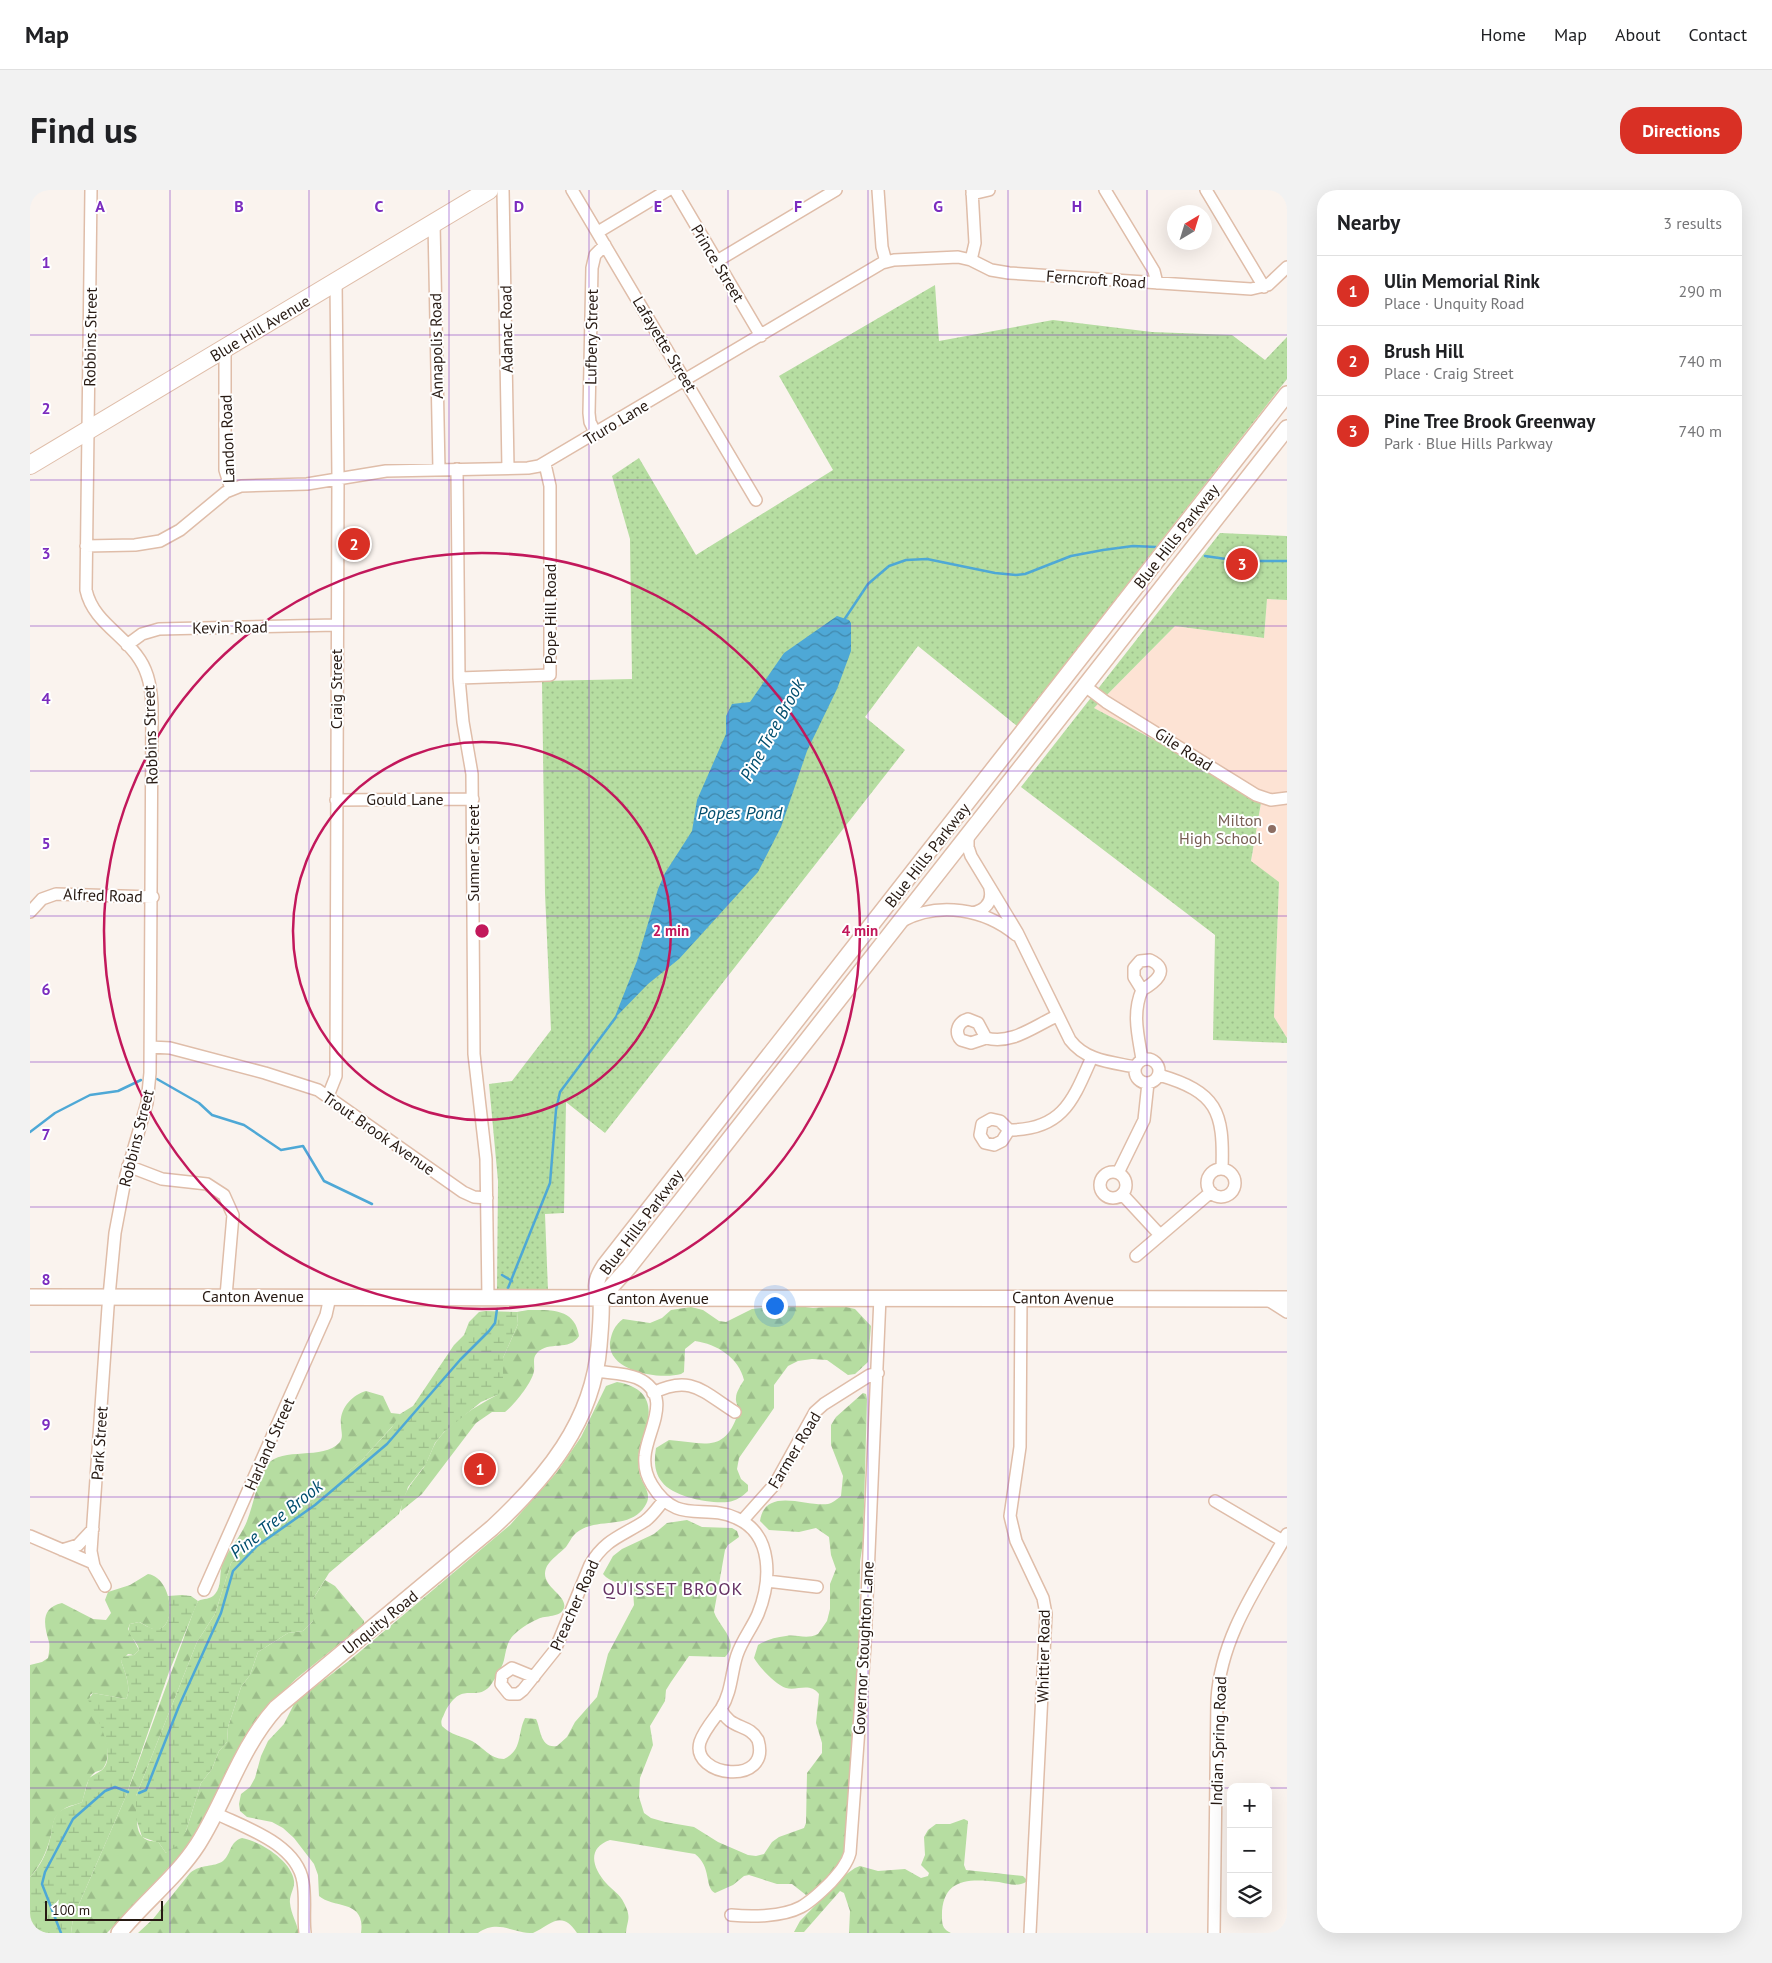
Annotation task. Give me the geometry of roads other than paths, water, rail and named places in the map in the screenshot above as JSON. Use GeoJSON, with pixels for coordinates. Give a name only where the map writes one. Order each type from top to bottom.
{"type":"FeatureCollection","features":[{"type":"Feature","properties":{"kind":"highway","name":"Blue Hill Avenue"},"geometry":{"type":"LineString","coordinates":[[30,465],[490,190]]}},
{"type":"Feature","properties":{"kind":"main road","name":"Blue Hills Parkway"},"geometry":{"type":"LineString","coordinates":[[601,1298],[597,1284],[609,1259],[1284,404]]}},
{"type":"Feature","properties":{"kind":"main road","name":"Blue Hills Parkway"},"geometry":{"type":"LineString","coordinates":[[601,1298],[629,1267],[1287,428]]}},
{"type":"Feature","properties":{"kind":"main road"},"geometry":{"type":"LineString","coordinates":[[842,964],[858,976]]}},
{"type":"Feature","properties":{"kind":"main road"},"geometry":{"type":"LineString","coordinates":[[609,1259],[612,1268],[617,1271],[623,1271],[629,1267]]}},
{"type":"Feature","properties":{"kind":"main road"},"geometry":{"type":"LineString","coordinates":[[629,1267],[628,1287],[639,1298]]}},
{"type":"Feature","properties":{"kind":"main road","name":"Canton Avenue"},"geometry":{"type":"LineString","coordinates":[[30,1297],[1287,1299]]}},
{"type":"Feature","properties":{"kind":"main road","name":"Unquity Road"},"geometry":{"type":"LineString","coordinates":[[119,1933],[184,1862],[201,1839],[249,1746],[276,1708],[472,1546],[526,1493],[557,1455],[578,1424],[589,1400],[596,1370],[601,1298]]}},
{"type":"Feature","properties":{"kind":"street","name":"Robbins Street"},"geometry":{"type":"LineString","coordinates":[[91,190],[86,582],[88,597],[98,616],[128,645],[145,668],[151,690],[153,897],[151,1047],[147,1103],[128,1166],[117,1221],[109,1298]]}},
{"type":"Feature","properties":{"kind":"street","name":"Adanac Road"},"geometry":{"type":"LineString","coordinates":[[490,190],[508,468]]}},
{"type":"Feature","properties":{"kind":"street","name":"Lafayette Street"},"geometry":{"type":"LineString","coordinates":[[572,190],[756,500]]}},
{"type":"Feature","properties":{"kind":"street"},"geometry":{"type":"LineString","coordinates":[[598,232],[668,190]]}},
{"type":"Feature","properties":{"kind":"street","name":"Prince Street"},"geometry":{"type":"LineString","coordinates":[[675,190],[761,336]]}},
{"type":"Feature","properties":{"kind":"street"},"geometry":{"type":"LineString","coordinates":[[716,261],[836,190]]}},
{"type":"Feature","properties":{"kind":"street"},"geometry":{"type":"LineString","coordinates":[[878,190],[882,247],[886,262]]}},
{"type":"Feature","properties":{"kind":"street"},"geometry":{"type":"LineString","coordinates":[[971,260],[975,243],[972,192],[989,190]]}},
{"type":"Feature","properties":{"kind":"street"},"geometry":{"type":"LineString","coordinates":[[1105,190],[1154,271],[1157,283]]}},
{"type":"Feature","properties":{"kind":"street"},"geometry":{"type":"LineString","coordinates":[[1206,190],[1264,287],[1287,267]]}},
{"type":"Feature","properties":{"kind":"street","name":"Annapolis Road"},"geometry":{"type":"LineString","coordinates":[[434,223],[438,470]]}},
{"type":"Feature","properties":{"kind":"street","name":"Lufbery Street"},"geometry":{"type":"LineString","coordinates":[[596,434],[590,422],[589,413],[592,268],[595,255],[605,245]]}},
{"type":"Feature","properties":{"kind":"street","name":"Truro Lane"},"geometry":{"type":"LineString","coordinates":[[231,489],[246,485],[307,484],[375,472],[534,467],[545,464],[886,262],[945,257],[971,260]]}},
{"type":"Feature","properties":{"kind":"street","name":"Ferncroft Road"},"geometry":{"type":"LineString","coordinates":[[971,260],[986,268],[1002,272],[1251,289],[1264,287]]}},
{"type":"Feature","properties":{"kind":"street","name":"Craig Street"},"geometry":{"type":"LineString","coordinates":[[328,1096],[336,1076],[338,478],[336,281]]}},
{"type":"Feature","properties":{"kind":"street","name":"Landon Road"},"geometry":{"type":"LineString","coordinates":[[86,546],[135,546],[160,541],[180,530],[231,489],[225,470],[225,348]]}},
{"type":"Feature","properties":{"kind":"street","name":"Pope Hill Road"},"geometry":{"type":"LineString","coordinates":[[459,678],[550,674],[550,486],[545,464]]}},
{"type":"Feature","properties":{"kind":"street","name":"Sumner Street"},"geometry":{"type":"LineString","coordinates":[[457,469],[459,678],[463,722],[472,768],[474,1054],[485,1138],[488,1298]]}},
{"type":"Feature","properties":{"kind":"street","name":"Kevin Road"},"geometry":{"type":"LineString","coordinates":[[128,645],[142,634],[159,629],[337,625]]}},
{"type":"Feature","properties":{"kind":"street","name":"Gile Road"},"geometry":{"type":"LineString","coordinates":[[1085,686],[1100,698],[1256,795],[1271,800],[1287,798]]}},
{"type":"Feature","properties":{"kind":"street","name":"Gould Lane"},"geometry":{"type":"LineString","coordinates":[[336,800],[473,799]]}},
{"type":"Feature","properties":{"kind":"street"},"geometry":{"type":"LineString","coordinates":[[968,836],[968,847],[971,856],[1020,940],[1057,1016],[1074,1045],[1092,1057],[1139,1063],[1150,1060],[1155,1064],[1159,1076]]}},
{"type":"Feature","properties":{"kind":"street"},"geometry":{"type":"LineString","coordinates":[[973,913],[984,909],[989,904],[990,889]]}},
{"type":"Feature","properties":{"kind":"street","name":"Alfred Road"},"geometry":{"type":"LineString","coordinates":[[30,912],[42,899],[56,894],[153,897]]}},
{"type":"Feature","properties":{"kind":"street"},"geometry":{"type":"LineString","coordinates":[[901,922],[932,911],[953,910],[973,913],[999,924],[1020,940]]}},
{"type":"Feature","properties":{"kind":"street"},"geometry":{"type":"LineString","coordinates":[[1142,990],[1135,1014],[1139,1079],[1148,1083],[1155,1081],[1159,1076]]}},
{"type":"Feature","properties":{"kind":"street"},"geometry":{"type":"LineString","coordinates":[[986,1038],[1010,1039],[1057,1016]]}},
{"type":"Feature","properties":{"kind":"street","name":"Trout Brook Avenue"},"geometry":{"type":"LineString","coordinates":[[151,1047],[170,1048],[265,1073],[313,1088],[328,1096],[458,1189],[474,1197],[487,1198]]}},
{"type":"Feature","properties":{"kind":"street"},"geometry":{"type":"LineString","coordinates":[[1009,1130],[1027,1129],[1044,1125],[1065,1110],[1074,1098],[1092,1057]]}},
{"type":"Feature","properties":{"kind":"street"},"geometry":{"type":"LineString","coordinates":[[1159,1076],[1190,1087],[1212,1104],[1218,1114],[1222,1131],[1222,1169]]}},
{"type":"Feature","properties":{"kind":"street"},"geometry":{"type":"LineString","coordinates":[[1118,1173],[1144,1120],[1148,1083]]}},
{"type":"Feature","properties":{"kind":"street"},"geometry":{"type":"LineString","coordinates":[[128,1166],[162,1179],[207,1184],[224,1195],[233,1216],[226,1296]]}},
{"type":"Feature","properties":{"kind":"street"},"geometry":{"type":"LineString","coordinates":[[1222,1169],[1234,1177],[1233,1190],[1223,1196],[1217,1196],[1211,1192],[1208,1183],[1209,1176],[1214,1171],[1222,1169]]}},
{"type":"Feature","properties":{"kind":"street"},"geometry":{"type":"LineString","coordinates":[[1111,1172],[1118,1173],[1125,1181],[1122,1194],[1117,1197],[1108,1197],[1100,1187],[1100,1180],[1104,1175],[1111,1172]]}},
{"type":"Feature","properties":{"kind":"street"},"geometry":{"type":"LineString","coordinates":[[1136,1256],[1211,1192]]}},
{"type":"Feature","properties":{"kind":"street"},"geometry":{"type":"LineString","coordinates":[[1122,1194],[1160,1235]]}},
{"type":"Feature","properties":{"kind":"street","name":"Harland Street"},"geometry":{"type":"LineString","coordinates":[[204,1590],[326,1315],[330,1297]]}},
{"type":"Feature","properties":{"kind":"street","name":"Park Street"},"geometry":{"type":"LineString","coordinates":[[105,1586],[93,1563],[93,1529],[109,1298]]}},
{"type":"Feature","properties":{"kind":"street","name":"Governor Stoughton Lane"},"geometry":{"type":"LineString","coordinates":[[731,1915],[746,1916],[782,1912],[802,1906],[836,1876],[847,1862],[850,1852],[865,1638],[880,1298]]}},
{"type":"Feature","properties":{"kind":"street","name":"Whittier Road"},"geometry":{"type":"LineString","coordinates":[[1021,1298],[1020,1447],[1012,1494],[1011,1518],[1019,1550],[1043,1598],[1046,1614],[1030,1933]]}},
{"type":"Feature","properties":{"kind":"street"},"geometry":{"type":"LineString","coordinates":[[1266,1299],[1287,1312]]}},
{"type":"Feature","properties":{"kind":"street"},"geometry":{"type":"LineString","coordinates":[[596,1370],[636,1378],[644,1382],[653,1393],[657,1414],[646,1450],[645,1465],[650,1481],[664,1500],[686,1511],[726,1515],[742,1521],[754,1532],[764,1548],[767,1559],[767,1581],[762,1603],[737,1654],[731,1688],[721,1709],[700,1742],[702,1757],[714,1768],[733,1772],[746,1770],[757,1760],[760,1748],[758,1740],[750,1731],[729,1722],[721,1709]]}},
{"type":"Feature","properties":{"kind":"street","name":"Farmer Road"},"geometry":{"type":"LineString","coordinates":[[742,1521],[775,1484],[808,1422],[817,1409],[870,1375],[878,1373]]}},
{"type":"Feature","properties":{"kind":"street"},"geometry":{"type":"LineString","coordinates":[[653,1393],[671,1385],[688,1385],[735,1412]]}},
{"type":"Feature","properties":{"kind":"street","name":"Preacher Road"},"geometry":{"type":"LineString","coordinates":[[534,1677],[558,1644],[587,1571],[596,1555],[616,1537],[646,1520],[664,1500]]}},
{"type":"Feature","properties":{"kind":"street"},"geometry":{"type":"LineString","coordinates":[[1215,1501],[1285,1538]]}},
{"type":"Feature","properties":{"kind":"street"},"geometry":{"type":"LineString","coordinates":[[62,1550],[78,1546],[93,1529]]}},
{"type":"Feature","properties":{"kind":"street"},"geometry":{"type":"LineString","coordinates":[[30,1536],[93,1563]]}},
{"type":"Feature","properties":{"kind":"street","name":"Indian Spring Road"},"geometry":{"type":"LineString","coordinates":[[1214,1933],[1217,1699],[1220,1673],[1233,1630],[1285,1538]]}},
{"type":"Feature","properties":{"kind":"street"},"geometry":{"type":"LineString","coordinates":[[767,1581],[817,1587]]}},
{"type":"Feature","properties":{"kind":"street"},"geometry":{"type":"LineString","coordinates":[[215,1812],[277,1845],[296,1863],[304,1884],[305,1933]]}},
{"type":"Feature","properties":{"kind":"water","name":"Popes Pond"},"geometry":{"type":"Polygon","coordinates":[[[837,616],[849,620],[851,623],[851,651],[837,689],[807,751],[781,827],[758,872],[679,959],[648,984],[614,1019],[637,961],[658,889],[665,873],[692,831],[697,800],[726,734],[726,716],[732,704],[750,702],[784,653],[837,616]]]}},
{"type":"Feature","properties":{"kind":"waterway","name":"Pine Tree Brook"},"geometry":{"type":"LineString","coordinates":[[844,620],[868,584],[889,566],[906,560],[927,559],[995,573],[1016,575],[1025,574],[1071,556],[1133,546],[1156,547]]}},
{"type":"Feature","properties":{"kind":"waterway","name":"Pine Tree Brook"},"geometry":{"type":"LineString","coordinates":[[1205,556],[1240,561],[1287,561]]}},
{"type":"Feature","properties":{"kind":"waterway","name":"Pine Tree Brook"},"geometry":{"type":"LineString","coordinates":[[508,1288],[550,1183],[556,1110],[560,1092],[616,1017]]}},
{"type":"Feature","properties":{"kind":"waterway"},"geometry":{"type":"LineString","coordinates":[[157,1079],[199,1103],[212,1115],[244,1125],[281,1150],[303,1146],[324,1181],[372,1204]]}},
{"type":"Feature","properties":{"kind":"waterway"},"geometry":{"type":"LineString","coordinates":[[30,1132],[55,1113],[90,1095],[118,1091],[141,1080]]}},
{"type":"Feature","properties":{"kind":"waterway"},"geometry":{"type":"LineString","coordinates":[[502,1275],[512,1281]]}},
{"type":"Feature","properties":{"kind":"waterway","name":"Pine Tree Brook"},"geometry":{"type":"LineString","coordinates":[[139,1793],[146,1790],[179,1706],[221,1613],[233,1571],[257,1546],[315,1505],[387,1444],[460,1360],[489,1331],[495,1323],[497,1309]]}},
{"type":"Feature","properties":{"kind":"waterway","name":"Pine Tree Brook"},"geometry":{"type":"LineString","coordinates":[[61,1933],[42,1884],[45,1872],[73,1819],[105,1791],[115,1787],[128,1792]]}},
{"type":"Feature","properties":{"kind":"place","name":"Brush Hill"},"geometry":{"type":"Point","coordinates":[354,544]}},
{"type":"Feature","properties":{"kind":"place","name":"Pine Tree Brook Greenway"},"geometry":{"type":"Point","coordinates":[1242,564]}},
{"type":"Feature","properties":{"kind":"place","name":"Milton High School"},"geometry":{"type":"Point","coordinates":[1272,829]}},
{"type":"Feature","properties":{"kind":"place","name":"Ulin Memorial Rink"},"geometry":{"type":"Point","coordinates":[480,1469]}},
{"type":"Feature","properties":{"kind":"district","name":"QUISSET BROOK"},"geometry":{"type":"Point","coordinates":[673,1588]}}]}
